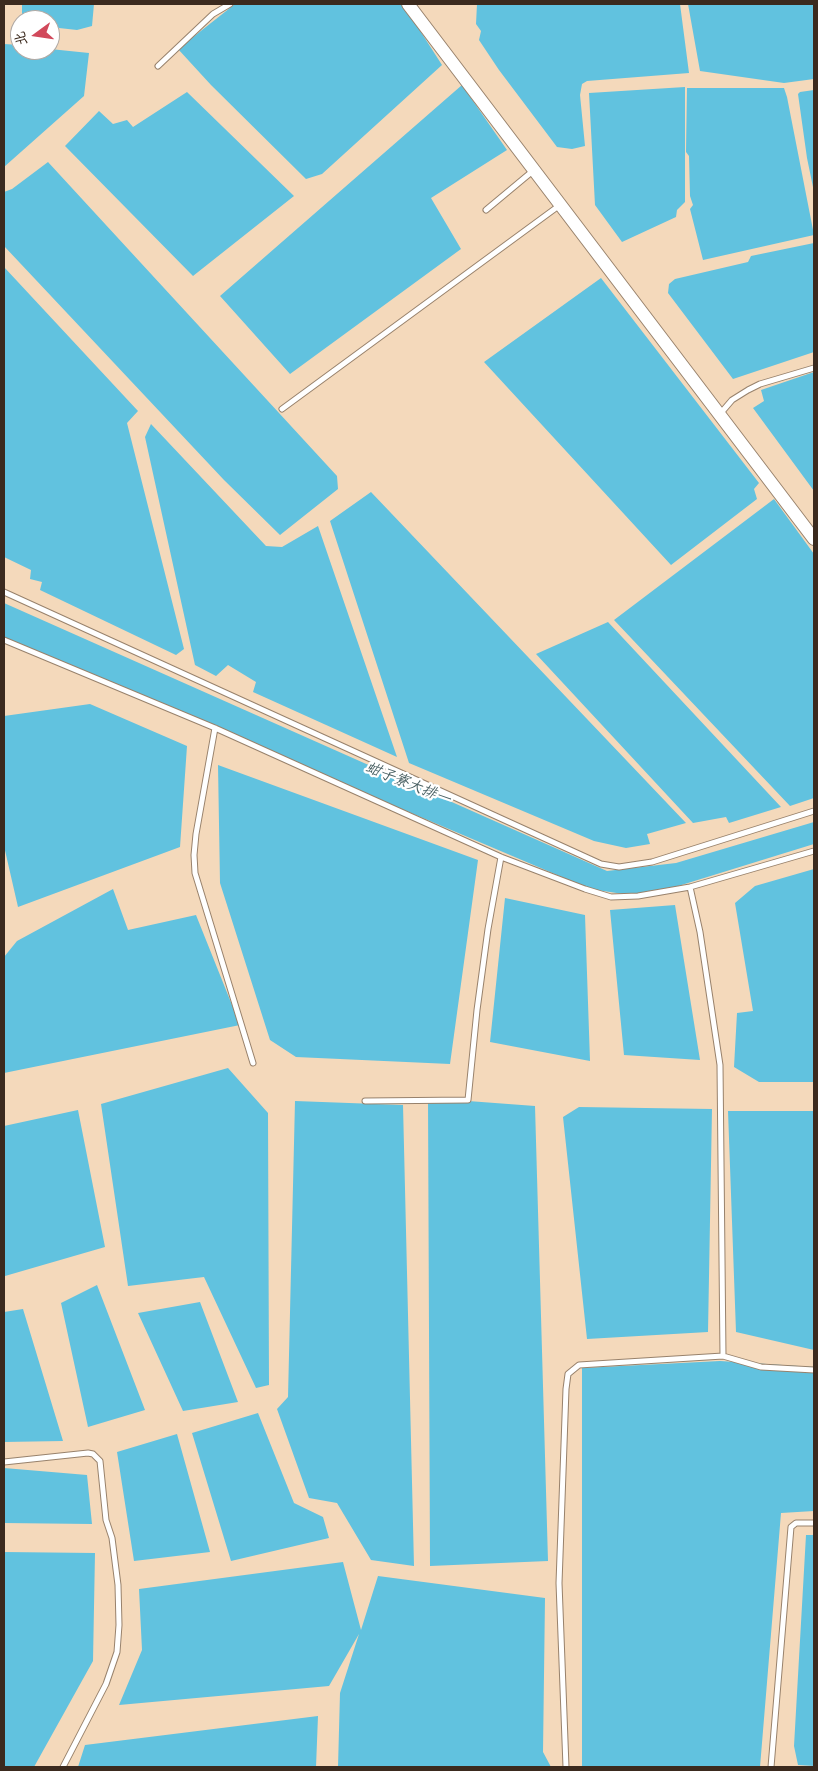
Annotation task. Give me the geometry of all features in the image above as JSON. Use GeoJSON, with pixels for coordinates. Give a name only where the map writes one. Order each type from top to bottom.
{"type":"FeatureCollection","features":[{"type":"Feature","properties":{"kind":"street"},"geometry":{"type":"LineString","coordinates":[[408,4],[814,539]]}},
{"type":"Feature","properties":{"kind":"lane"},"geometry":{"type":"LineString","coordinates":[[158,66],[213,14],[230,4]]}},
{"type":"Feature","properties":{"kind":"lane"},"geometry":{"type":"LineString","coordinates":[[486,210],[534,169]]}},
{"type":"Feature","properties":{"kind":"lane"},"geometry":{"type":"LineString","coordinates":[[282,409],[560,204]]}},
{"type":"Feature","properties":{"kind":"lane"},"geometry":{"type":"LineString","coordinates":[[720,414],[732,400],[760,384],[814,368]]}},
{"type":"Feature","properties":{"kind":"lane"},"geometry":{"type":"LineString","coordinates":[[4,592],[601,864],[619,867],[652,862],[814,811]]}},
{"type":"Feature","properties":{"kind":"lane"},"geometry":{"type":"LineString","coordinates":[[4,640],[215,728],[501,857],[585,889],[612,897],[638,896],[690,887],[814,852]]}},
{"type":"Feature","properties":{"kind":"lane"},"geometry":{"type":"LineString","coordinates":[[215,728],[196,834],[195,873],[253,1063]]}},
{"type":"Feature","properties":{"kind":"lane"},"geometry":{"type":"LineString","coordinates":[[365,1101],[468,1100],[486,938],[501,857]]}},
{"type":"Feature","properties":{"kind":"lane"},"geometry":{"type":"LineString","coordinates":[[690,887],[700,932],[720,1065],[723,1356]]}},
{"type":"Feature","properties":{"kind":"lane"},"geometry":{"type":"LineString","coordinates":[[566,1767],[559,1583],[568,1374],[580,1365],[723,1356],[761,1367],[814,1370]]}},
{"type":"Feature","properties":{"kind":"lane"},"geometry":{"type":"LineString","coordinates":[[4,1462],[88,1453],[93,1454],[100,1461],[106,1520],[112,1538],[118,1585],[119,1625],[117,1652],[106,1684],[63,1767]]}},
{"type":"Feature","properties":{"kind":"lane"},"geometry":{"type":"LineString","coordinates":[[771,1767],[791,1527],[796,1523],[814,1524]]}},
{"type":"Feature","properties":{"kind":"water"},"geometry":{"type":"Polygon","coordinates":[[[22,4],[94,4],[92,26],[77,30],[60,28],[60,10],[22,10],[22,4]]]}},
{"type":"Feature","properties":{"kind":"water"},"geometry":{"type":"Polygon","coordinates":[[[235,4],[403,4],[442,65],[322,174],[306,179],[211,85],[178,49],[235,4]]]}},
{"type":"Feature","properties":{"kind":"water"},"geometry":{"type":"Polygon","coordinates":[[[477,4],[680,4],[689,73],[587,81],[582,84],[580,95],[585,146],[572,149],[557,147],[499,70],[479,40],[481,31],[476,24],[477,4]]]}},
{"type":"Feature","properties":{"kind":"water"},"geometry":{"type":"Polygon","coordinates":[[[688,4],[814,4],[814,79],[784,83],[700,71],[688,4]]]}},
{"type":"Feature","properties":{"kind":"water"},"geometry":{"type":"Polygon","coordinates":[[[4,44],[10,44],[10,60],[60,60],[60,50],[89,53],[84,96],[4,167],[4,44]]]}},
{"type":"Feature","properties":{"kind":"water"},"geometry":{"type":"Polygon","coordinates":[[[462,85],[507,150],[431,198],[461,249],[290,374],[220,296],[462,85]]]}},
{"type":"Feature","properties":{"kind":"water"},"geometry":{"type":"Polygon","coordinates":[[[685,87],[685,202],[677,210],[676,217],[622,242],[595,205],[589,93],[685,87]]]}},
{"type":"Feature","properties":{"kind":"water"},"geometry":{"type":"Polygon","coordinates":[[[687,88],[784,88],[814,235],[703,260],[690,209],[693,205],[690,196],[689,156],[686,152],[687,88]]]}},
{"type":"Feature","properties":{"kind":"water"},"geometry":{"type":"Polygon","coordinates":[[[814,90],[814,192],[798,94],[814,90]]]}},
{"type":"Feature","properties":{"kind":"water"},"geometry":{"type":"Polygon","coordinates":[[[187,92],[294,196],[193,276],[65,146],[99,111],[113,124],[127,120],[133,127],[187,92]]]}},
{"type":"Feature","properties":{"kind":"water"},"geometry":{"type":"Polygon","coordinates":[[[48,162],[337,476],[338,489],[280,535],[224,480],[4,246],[4,192],[12,189],[48,162]]]}},
{"type":"Feature","properties":{"kind":"water"},"geometry":{"type":"Polygon","coordinates":[[[814,243],[814,352],[733,379],[668,293],[669,284],[675,279],[748,262],[751,256],[814,243]]]}},
{"type":"Feature","properties":{"kind":"water"},"geometry":{"type":"Polygon","coordinates":[[[4,267],[138,411],[127,423],[184,649],[176,655],[40,590],[42,582],[30,579],[31,570],[4,557],[4,267]]]}},
{"type":"Feature","properties":{"kind":"water"},"geometry":{"type":"Polygon","coordinates":[[[601,278],[759,483],[754,489],[757,499],[671,565],[484,362],[601,278]]]}},
{"type":"Feature","properties":{"kind":"water"},"geometry":{"type":"Polygon","coordinates":[[[814,372],[814,491],[753,408],[764,401],[761,390],[814,372]]]}},
{"type":"Feature","properties":{"kind":"water"},"geometry":{"type":"Polygon","coordinates":[[[151,424],[266,546],[282,547],[318,526],[397,757],[253,692],[256,682],[228,665],[216,676],[195,665],[145,437],[151,424]]]}},
{"type":"Feature","properties":{"kind":"water"},"geometry":{"type":"Polygon","coordinates":[[[371,492],[686,823],[647,834],[650,844],[626,848],[594,841],[409,763],[330,521],[371,492]]]}},
{"type":"Feature","properties":{"kind":"water"},"geometry":{"type":"Polygon","coordinates":[[[774,499],[814,554],[814,798],[790,806],[614,620],[774,499]]]}},
{"type":"Feature","properties":{"kind":"water","name":"蚶子寮大排一"},"geometry":{"type":"Polygon","coordinates":[[[4,603],[607,871],[676,863],[814,822],[814,844],[675,887],[630,895],[590,889],[4,640],[4,603]]]}},
{"type":"Feature","properties":{"kind":"water"},"geometry":{"type":"Polygon","coordinates":[[[608,622],[781,807],[729,823],[726,817],[693,823],[536,654],[608,622]]]}},
{"type":"Feature","properties":{"kind":"water"},"geometry":{"type":"Polygon","coordinates":[[[90,704],[187,746],[180,847],[18,907],[4,846],[4,716],[90,704]]]}},
{"type":"Feature","properties":{"kind":"water"},"geometry":{"type":"Polygon","coordinates":[[[218,765],[478,860],[450,1064],[296,1057],[270,1040],[220,883],[218,765]]]}},
{"type":"Feature","properties":{"kind":"water"},"geometry":{"type":"Polygon","coordinates":[[[814,869],[814,1082],[759,1082],[734,1067],[737,1013],[753,1011],[735,903],[755,886],[814,869]]]}},
{"type":"Feature","properties":{"kind":"water"},"geometry":{"type":"Polygon","coordinates":[[[113,889],[128,930],[196,915],[240,1025],[4,1073],[4,957],[17,941],[113,889]]]}},
{"type":"Feature","properties":{"kind":"water"},"geometry":{"type":"Polygon","coordinates":[[[505,898],[585,915],[590,1061],[490,1042],[505,898]]]}},
{"type":"Feature","properties":{"kind":"water"},"geometry":{"type":"Polygon","coordinates":[[[675,905],[700,1060],[624,1055],[610,910],[675,905]]]}},
{"type":"Feature","properties":{"kind":"water"},"geometry":{"type":"Polygon","coordinates":[[[228,1068],[268,1113],[269,1385],[256,1388],[204,1277],[128,1286],[101,1104],[228,1068]]]}},
{"type":"Feature","properties":{"kind":"water"},"geometry":{"type":"Polygon","coordinates":[[[428,1098],[535,1106],[548,1561],[430,1566],[428,1098]]]}},
{"type":"Feature","properties":{"kind":"water"},"geometry":{"type":"Polygon","coordinates":[[[295,1101],[403,1105],[414,1566],[371,1560],[337,1503],[309,1498],[277,1409],[288,1397],[295,1101]]]}},
{"type":"Feature","properties":{"kind":"water"},"geometry":{"type":"Polygon","coordinates":[[[579,1107],[712,1109],[708,1332],[587,1339],[563,1117],[579,1107]]]}},
{"type":"Feature","properties":{"kind":"water"},"geometry":{"type":"Polygon","coordinates":[[[78,1110],[105,1247],[5,1276],[4,1126],[78,1110]]]}},
{"type":"Feature","properties":{"kind":"water"},"geometry":{"type":"Polygon","coordinates":[[[728,1111],[814,1111],[814,1350],[736,1332],[728,1111]]]}},
{"type":"Feature","properties":{"kind":"water"},"geometry":{"type":"Polygon","coordinates":[[[97,1285],[145,1410],[88,1427],[61,1303],[97,1285]]]}},
{"type":"Feature","properties":{"kind":"water"},"geometry":{"type":"Polygon","coordinates":[[[200,1302],[238,1402],[183,1411],[138,1313],[200,1302]]]}},
{"type":"Feature","properties":{"kind":"water"},"geometry":{"type":"Polygon","coordinates":[[[23,1309],[63,1441],[4,1442],[4,1312],[23,1309]]]}},
{"type":"Feature","properties":{"kind":"water"},"geometry":{"type":"Polygon","coordinates":[[[720,1361],[814,1367],[814,1511],[781,1513],[760,1767],[582,1767],[582,1368],[720,1361]]]}},
{"type":"Feature","properties":{"kind":"water"},"geometry":{"type":"Polygon","coordinates":[[[258,1413],[294,1503],[323,1517],[329,1538],[231,1561],[192,1433],[258,1413]]]}},
{"type":"Feature","properties":{"kind":"water"},"geometry":{"type":"Polygon","coordinates":[[[177,1434],[210,1552],[134,1561],[117,1452],[177,1434]]]}},
{"type":"Feature","properties":{"kind":"water"},"geometry":{"type":"Polygon","coordinates":[[[4,1468],[87,1475],[92,1524],[4,1523],[4,1468]]]}},
{"type":"Feature","properties":{"kind":"water"},"geometry":{"type":"Polygon","coordinates":[[[806,1535],[814,1535],[814,1766],[798,1765],[794,1746],[806,1535]]]}},
{"type":"Feature","properties":{"kind":"water"},"geometry":{"type":"Polygon","coordinates":[[[4,1552],[95,1553],[93,1661],[34,1767],[4,1767],[4,1552]]]}},
{"type":"Feature","properties":{"kind":"water"},"geometry":{"type":"Polygon","coordinates":[[[343,1562],[361,1630],[378,1576],[545,1598],[543,1752],[551,1767],[338,1767],[340,1693],[359,1634],[329,1686],[119,1705],[142,1650],[139,1589],[343,1562]]]}},
{"type":"Feature","properties":{"kind":"water"},"geometry":{"type":"Polygon","coordinates":[[[318,1716],[316,1767],[78,1767],[85,1745],[318,1716]]]}}]}
